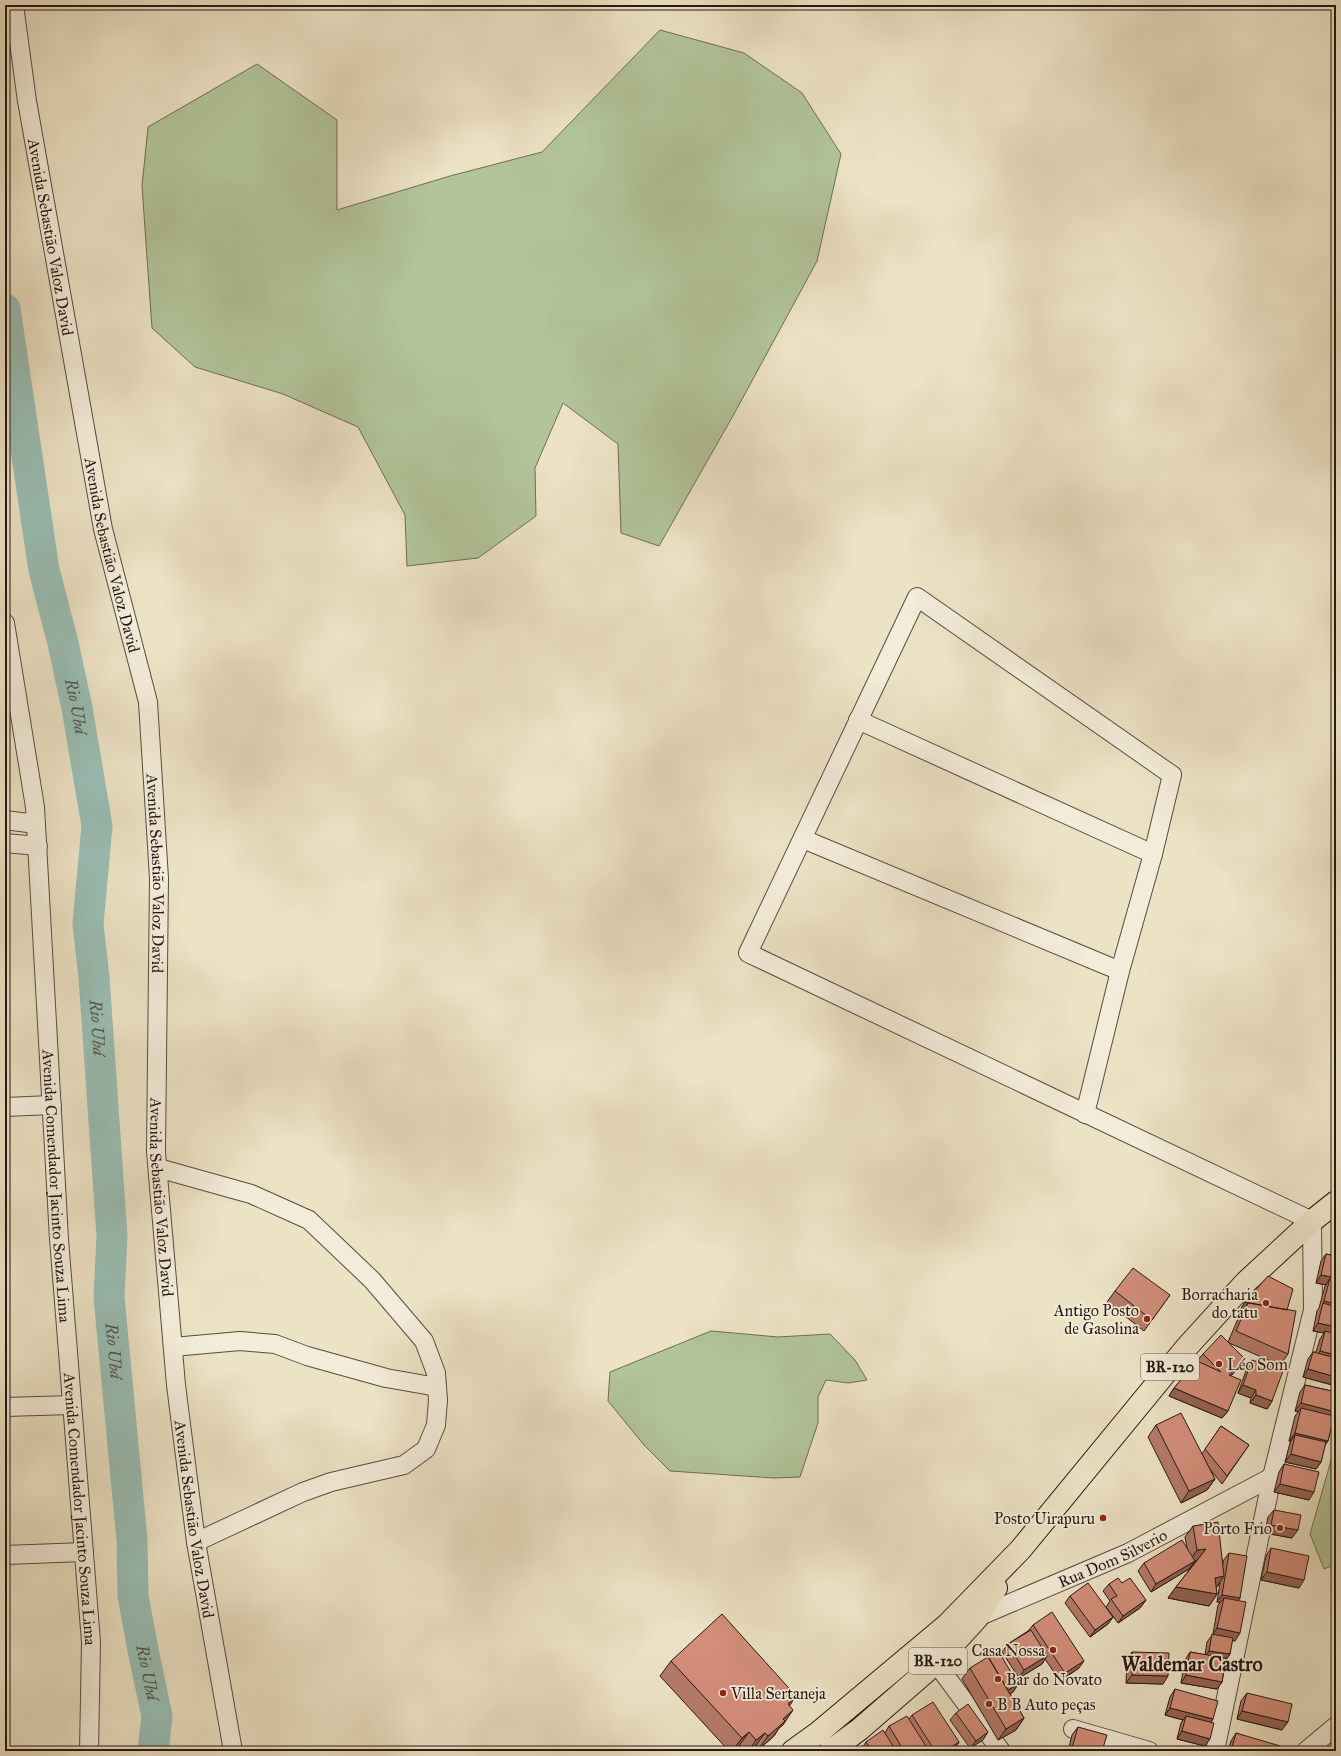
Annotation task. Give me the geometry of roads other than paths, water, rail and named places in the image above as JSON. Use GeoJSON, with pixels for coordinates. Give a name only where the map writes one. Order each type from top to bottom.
{"type":"FeatureCollection","features":[{"type":"Feature","properties":{"kind":"main road","name":"BR-120"},"geometry":{"type":"LineString","coordinates":[[793,1751],[818,1733],[947,1625],[1021,1549],[1186,1348],[1246,1282],[1312,1221],[1336,1202]]}},
{"type":"Feature","properties":{"kind":"main road","name":"BR-120"},"geometry":{"type":"LineString","coordinates":[[830,1751],[860,1729],[936,1663],[977,1618],[1021,1549]]}},
{"type":"Feature","properties":{"kind":"main road"},"geometry":{"type":"LineString","coordinates":[[801,1751],[818,1733]]}},
{"type":"Feature","properties":{"kind":"street","name":"Avenida Sebastião Valoz David"},"geometry":{"type":"LineString","coordinates":[[14,5],[27,101],[103,529],[148,702],[159,878],[156,1144],[173,1347],[196,1542],[233,1751]]}},
{"type":"Feature","properties":{"kind":"street"},"geometry":{"type":"LineString","coordinates":[[1085,1114],[1120,971],[1153,854],[1172,775],[916,598],[748,953],[1085,1114],[1312,1221],[1313,1310],[1272,1477],[1223,1742]]}},
{"type":"Feature","properties":{"kind":"street","name":"Avenida Comendador Jacinto Souza Lima"},"geometry":{"type":"LineString","coordinates":[[5,622],[35,807],[38,846],[59,1239],[91,1642],[89,1751]]}},
{"type":"Feature","properties":{"kind":"street"},"geometry":{"type":"LineString","coordinates":[[858,720],[1153,854]]}},
{"type":"Feature","properties":{"kind":"street"},"geometry":{"type":"LineString","coordinates":[[5,820],[36,824]]}},
{"type":"Feature","properties":{"kind":"street"},"geometry":{"type":"LineString","coordinates":[[803,839],[1120,971]]}},
{"type":"Feature","properties":{"kind":"street"},"geometry":{"type":"LineString","coordinates":[[5,843],[38,846]]}},
{"type":"Feature","properties":{"kind":"street"},"geometry":{"type":"LineString","coordinates":[[5,1107],[52,1105]]}},
{"type":"Feature","properties":{"kind":"street"},"geometry":{"type":"LineString","coordinates":[[158,1168],[251,1194],[309,1220],[372,1280],[424,1341],[436,1373],[438,1400],[436,1425],[426,1449],[404,1465],[331,1482],[303,1492],[196,1542]]}},
{"type":"Feature","properties":{"kind":"street"},"geometry":{"type":"LineString","coordinates":[[173,1347],[240,1341],[275,1344],[308,1356],[386,1378],[437,1386]]}},
{"type":"Feature","properties":{"kind":"street"},"geometry":{"type":"LineString","coordinates":[[5,1407],[72,1405]]}},
{"type":"Feature","properties":{"kind":"street","name":"Rua Dom Silverio"},"geometry":{"type":"LineString","coordinates":[[947,1625],[977,1618],[1128,1553],[1272,1477]]}},
{"type":"Feature","properties":{"kind":"street"},"geometry":{"type":"LineString","coordinates":[[5,1555],[84,1552]]}},
{"type":"Feature","properties":{"kind":"street"},"geometry":{"type":"LineString","coordinates":[[936,1663],[1001,1751]]}},
{"type":"Feature","properties":{"kind":"street"},"geometry":{"type":"LineString","coordinates":[[1306,1751],[1336,1726]]}},
{"type":"Feature","properties":{"kind":"street"},"geometry":{"type":"LineString","coordinates":[[1073,1729],[1149,1751]]}},
{"type":"Feature","properties":{"kind":"waterway","name":"Rio Ubá"},"geometry":{"type":"LineString","coordinates":[[5,309],[44,570],[63,643],[77,708],[97,826],[88,924],[94,977],[112,1236],[109,1297],[132,1540],[133,1596],[157,1716],[153,1751]]}},
{"type":"Feature","properties":{"kind":"place","name":"Borracharia do tatu"},"geometry":{"type":"Point","coordinates":[1266,1303]}},
{"type":"Feature","properties":{"kind":"place","name":"Antigo Posto de Gasolina"},"geometry":{"type":"Point","coordinates":[1147,1319]}},
{"type":"Feature","properties":{"kind":"place","name":"Léo Som"},"geometry":{"type":"Point","coordinates":[1219,1364]}},
{"type":"Feature","properties":{"kind":"place","name":"Posto Uirapuru"},"geometry":{"type":"Point","coordinates":[1103,1518]}},
{"type":"Feature","properties":{"kind":"place","name":"Porto Frio"},"geometry":{"type":"Point","coordinates":[1280,1528]}},
{"type":"Feature","properties":{"kind":"place","name":"Casa Nossa"},"geometry":{"type":"Point","coordinates":[1053,1650]}},
{"type":"Feature","properties":{"kind":"place","name":"Bar do Novato"},"geometry":{"type":"Point","coordinates":[998,1679]}},
{"type":"Feature","properties":{"kind":"place","name":"Villa Sertaneja"},"geometry":{"type":"Point","coordinates":[723,1693]}},
{"type":"Feature","properties":{"kind":"place","name":"B B Auto peças"},"geometry":{"type":"Point","coordinates":[989,1704]}},
{"type":"Feature","properties":{"kind":"district","name":"Waldemar Castro"},"geometry":{"type":"Point","coordinates":[1192,1664]}}]}
